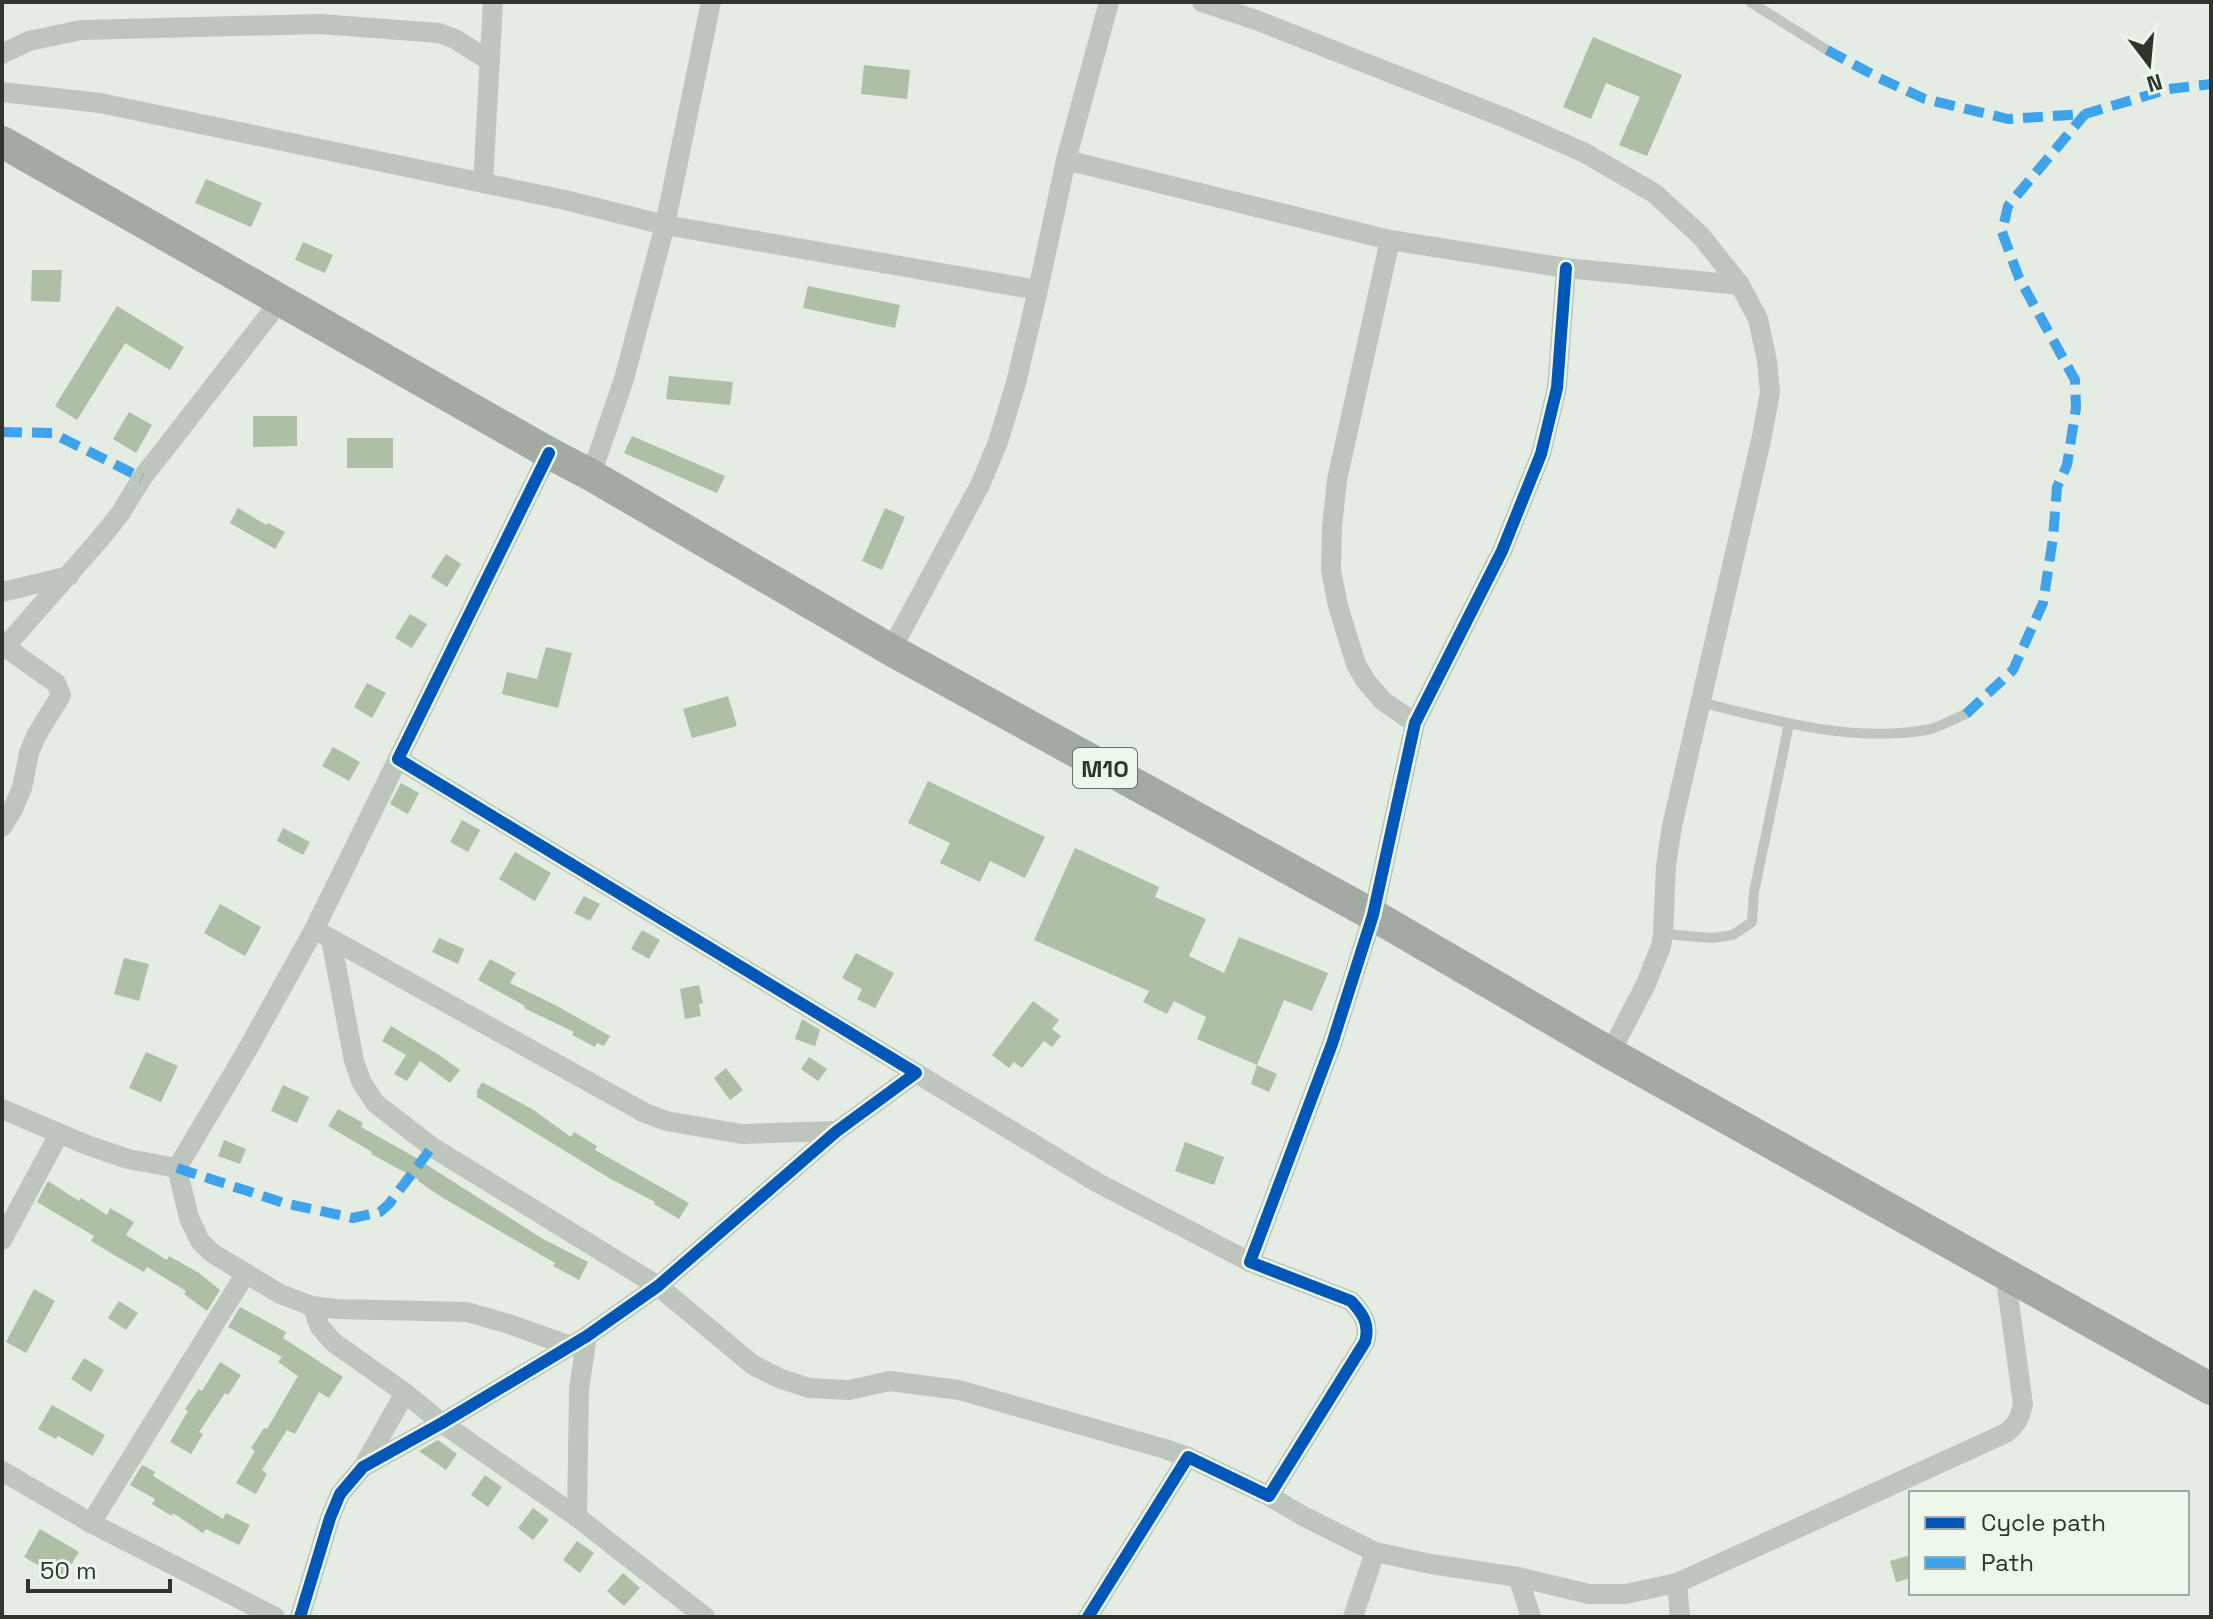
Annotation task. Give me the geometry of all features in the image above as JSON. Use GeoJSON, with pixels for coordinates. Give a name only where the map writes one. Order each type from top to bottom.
{"type":"FeatureCollection","features":[{"type":"Feature","properties":{"kind":"main road","name":"M10"},"geometry":{"type":"LineString","coordinates":[[2,142],[591,475],[891,650],[1373,915],[1610,1053],[2211,1389]]}},
{"type":"Feature","properties":{"kind":"street"},"geometry":{"type":"LineString","coordinates":[[483,183],[493,2]]}},
{"type":"Feature","properties":{"kind":"street"},"geometry":{"type":"LineString","coordinates":[[591,475],[624,379],[665,225],[711,2]]}},
{"type":"Feature","properties":{"kind":"street"},"geometry":{"type":"LineString","coordinates":[[891,650],[980,485],[998,442],[1016,383],[1066,160],[1109,2]]}},
{"type":"Feature","properties":{"kind":"street"},"geometry":{"type":"LineString","coordinates":[[1202,2],[1300,37],[1583,152],[1654,193],[1701,236],[1740,285],[1758,319],[1770,392],[1668,853],[1663,934],[1646,984],[1610,1053]]}},
{"type":"Feature","properties":{"kind":"street"},"geometry":{"type":"LineString","coordinates":[[2,54],[29,41],[81,30],[320,24],[439,33],[455,39],[490,61]]}},
{"type":"Feature","properties":{"kind":"street"},"geometry":{"type":"LineString","coordinates":[[2,92],[100,103],[565,200],[665,225],[1038,290]]}},
{"type":"Feature","properties":{"kind":"street"},"geometry":{"type":"LineString","coordinates":[[1066,160],[1390,240],[1566,268],[1740,285]]}},
{"type":"Feature","properties":{"kind":"street"},"geometry":{"type":"LineString","coordinates":[[1390,240],[1337,480],[1331,570],[1338,606],[1356,664],[1383,701],[1415,723]]}},
{"type":"Feature","properties":{"kind":"street"},"geometry":{"type":"LineString","coordinates":[[1250,1262],[1332,1044],[1373,915],[1415,723],[1502,551],[1541,454],[1557,388],[1566,268]]}},
{"type":"Feature","properties":{"kind":"street"},"geometry":{"type":"LineString","coordinates":[[2,827],[22,788],[36,736],[61,695],[56,683],[3,649],[120,514],[142,478],[280,301]]}},
{"type":"Feature","properties":{"kind":"street"},"geometry":{"type":"LineString","coordinates":[[549,453],[398,759],[323,934],[246,1052],[177,1168],[189,1218],[200,1241],[212,1253],[280,1294],[312,1306],[377,1311],[467,1312],[578,1341]]}},
{"type":"Feature","properties":{"kind":"street"},"geometry":{"type":"LineString","coordinates":[[2,592],[69,576]]}},
{"type":"Feature","properties":{"kind":"street"},"geometry":{"type":"LineString","coordinates":[[398,759],[1098,1183],[1250,1262],[1351,1301],[1360,1311],[1368,1331],[1365,1342],[1269,1496]]}},
{"type":"Feature","properties":{"kind":"street"},"geometry":{"type":"LineString","coordinates":[[323,934],[645,1113],[666,1121],[742,1134],[837,1131]]}},
{"type":"Feature","properties":{"kind":"street"},"geometry":{"type":"LineString","coordinates":[[323,934],[354,1061],[361,1081],[375,1103],[432,1147],[658,1286],[753,1365],[809,1388],[849,1390],[890,1381],[959,1390],[1165,1449],[1269,1496],[1375,1552],[1431,1564],[1518,1577],[1589,1594],[1625,1594],[1677,1583],[2006,1433],[2021,1417],[2023,1404],[2005,1273]]}},
{"type":"Feature","properties":{"kind":"street"},"geometry":{"type":"LineString","coordinates":[[363,1467],[578,1341],[658,1286],[837,1131],[916,1073]]}},
{"type":"Feature","properties":{"kind":"street"},"geometry":{"type":"LineString","coordinates":[[2,1109],[128,1159],[177,1168]]}},
{"type":"Feature","properties":{"kind":"street"},"geometry":{"type":"LineString","coordinates":[[2,1240],[59,1134]]}},
{"type":"Feature","properties":{"kind":"street"},"geometry":{"type":"LineString","coordinates":[[91,1523],[246,1273]]}},
{"type":"Feature","properties":{"kind":"street"},"geometry":{"type":"LineString","coordinates":[[312,1306],[320,1327],[333,1342],[577,1517],[705,1617]]}},
{"type":"Feature","properties":{"kind":"street"},"geometry":{"type":"LineString","coordinates":[[577,1517],[578,1341]]}},
{"type":"Feature","properties":{"kind":"street"},"geometry":{"type":"LineString","coordinates":[[300,1617],[340,1494],[363,1467],[405,1393]]}},
{"type":"Feature","properties":{"kind":"street"},"geometry":{"type":"LineString","coordinates":[[1088,1617],[1188,1457]]}},
{"type":"Feature","properties":{"kind":"street"},"geometry":{"type":"LineString","coordinates":[[2,1471],[91,1523],[275,1617]]}},
{"type":"Feature","properties":{"kind":"street"},"geometry":{"type":"LineString","coordinates":[[1353,1617],[1375,1552]]}},
{"type":"Feature","properties":{"kind":"street"},"geometry":{"type":"LineString","coordinates":[[1518,1577],[1531,1617]]}},
{"type":"Feature","properties":{"kind":"street"},"geometry":{"type":"LineString","coordinates":[[1677,1583],[1680,1617]]}},
{"type":"Feature","properties":{"kind":"lane"},"geometry":{"type":"LineString","coordinates":[[1750,2],[1827,50]]}},
{"type":"Feature","properties":{"kind":"lane"},"geometry":{"type":"LineString","coordinates":[[1700,702],[1789,724],[1876,735],[1929,730],[1966,714]]}},
{"type":"Feature","properties":{"kind":"lane"},"geometry":{"type":"LineString","coordinates":[[1663,934],[1712,938],[1733,935],[1752,922],[1754,892],[1789,724]]}},
{"type":"Feature","properties":{"kind":"building"},"geometry":{"type":"Polygon","coordinates":[[[1593,37],[1682,75],[1647,156],[1619,145],[1640,97],[1606,83],[1591,119],[1563,107],[1593,37]]]}},
{"type":"Feature","properties":{"kind":"building"},"geometry":{"type":"Polygon","coordinates":[[[864,65],[910,70],[907,99],[861,94],[864,65]]]}},
{"type":"Feature","properties":{"kind":"building"},"geometry":{"type":"Polygon","coordinates":[[[206,179],[262,203],[251,227],[195,203],[206,179]]]}},
{"type":"Feature","properties":{"kind":"building"},"geometry":{"type":"Polygon","coordinates":[[[303,242],[333,255],[325,273],[295,260],[303,242]]]}},
{"type":"Feature","properties":{"kind":"building"},"geometry":{"type":"Polygon","coordinates":[[[32,270],[62,270],[60,302],[31,301],[32,270]]]}},
{"type":"Feature","properties":{"kind":"building"},"geometry":{"type":"Polygon","coordinates":[[[808,286],[900,305],[895,328],[803,308],[808,286]]]}},
{"type":"Feature","properties":{"kind":"building"},"geometry":{"type":"Polygon","coordinates":[[[117,306],[184,347],[170,370],[125,343],[77,420],[55,406],[117,306]]]}},
{"type":"Feature","properties":{"kind":"building"},"geometry":{"type":"Polygon","coordinates":[[[669,376],[733,382],[730,405],[666,399],[669,376]]]}},
{"type":"Feature","properties":{"kind":"building"},"geometry":{"type":"Polygon","coordinates":[[[129,412],[152,425],[136,453],[113,439],[129,412]]]}},
{"type":"Feature","properties":{"kind":"building"},"geometry":{"type":"Polygon","coordinates":[[[253,416],[297,416],[297,446],[253,447],[253,416]]]}},
{"type":"Feature","properties":{"kind":"building"},"geometry":{"type":"Polygon","coordinates":[[[632,436],[725,476],[717,493],[624,453],[632,436]]]}},
{"type":"Feature","properties":{"kind":"building"},"geometry":{"type":"Polygon","coordinates":[[[347,438],[393,438],[393,468],[347,468],[347,438]]]}},
{"type":"Feature","properties":{"kind":"building"},"geometry":{"type":"Polygon","coordinates":[[[238,508],[266,525],[268,523],[285,532],[275,549],[230,523],[238,508]]]}},
{"type":"Feature","properties":{"kind":"building"},"geometry":{"type":"Polygon","coordinates":[[[885,508],[905,517],[882,570],[862,561],[885,508]]]}},
{"type":"Feature","properties":{"kind":"building"},"geometry":{"type":"Polygon","coordinates":[[[446,554],[461,564],[447,587],[431,577],[446,554]]]}},
{"type":"Feature","properties":{"kind":"building"},"geometry":{"type":"Polygon","coordinates":[[[410,614],[427,624],[412,648],[395,638],[410,614]]]}},
{"type":"Feature","properties":{"kind":"building"},"geometry":{"type":"Polygon","coordinates":[[[546,647],[572,653],[558,708],[502,694],[507,672],[537,679],[546,647]]]}},
{"type":"Feature","properties":{"kind":"building"},"geometry":{"type":"Polygon","coordinates":[[[367,683],[386,693],[372,718],[354,707],[367,683]]]}},
{"type":"Feature","properties":{"kind":"building"},"geometry":{"type":"Polygon","coordinates":[[[728,696],[737,726],[692,738],[683,709],[728,696]]]}},
{"type":"Feature","properties":{"kind":"building"},"geometry":{"type":"Polygon","coordinates":[[[333,747],[360,762],[349,781],[322,766],[333,747]]]}},
{"type":"Feature","properties":{"kind":"building"},"geometry":{"type":"Polygon","coordinates":[[[928,781],[1045,837],[1025,878],[990,861],[980,882],[940,863],[950,843],[908,823],[928,781]]]}},
{"type":"Feature","properties":{"kind":"building"},"geometry":{"type":"Polygon","coordinates":[[[401,783],[419,793],[408,814],[390,804],[401,783]]]}},
{"type":"Feature","properties":{"kind":"building"},"geometry":{"type":"Polygon","coordinates":[[[462,820],[480,830],[468,852],[450,842],[462,820]]]}},
{"type":"Feature","properties":{"kind":"building"},"geometry":{"type":"Polygon","coordinates":[[[283,828],[310,842],[303,855],[277,841],[283,828]]]}},
{"type":"Feature","properties":{"kind":"building"},"geometry":{"type":"Polygon","coordinates":[[[1075,848],[1159,887],[1155,897],[1206,919],[1189,956],[1224,973],[1239,937],[1328,973],[1312,1011],[1284,1000],[1257,1065],[1197,1039],[1206,1017],[1174,1001],[1167,1014],[1143,1002],[1149,991],[1034,940],[1075,848]]]}},
{"type":"Feature","properties":{"kind":"building"},"geometry":{"type":"Polygon","coordinates":[[[515,852],[551,873],[535,901],[499,879],[515,852]]]}},
{"type":"Feature","properties":{"kind":"building"},"geometry":{"type":"Polygon","coordinates":[[[584,896],[600,904],[590,921],[574,913],[584,896]]]}},
{"type":"Feature","properties":{"kind":"building"},"geometry":{"type":"Polygon","coordinates":[[[220,904],[261,927],[245,956],[204,933],[220,904]]]}},
{"type":"Feature","properties":{"kind":"building"},"geometry":{"type":"Polygon","coordinates":[[[642,930],[660,940],[649,959],[631,949],[642,930]]]}},
{"type":"Feature","properties":{"kind":"building"},"geometry":{"type":"Polygon","coordinates":[[[439,938],[464,949],[458,964],[432,952],[439,938]]]}},
{"type":"Feature","properties":{"kind":"building"},"geometry":{"type":"Polygon","coordinates":[[[856,953],[894,973],[875,1008],[857,999],[862,989],[842,978],[856,953]]]}},
{"type":"Feature","properties":{"kind":"building"},"geometry":{"type":"Polygon","coordinates":[[[124,958],[149,964],[139,1001],[114,994],[124,958]]]}},
{"type":"Feature","properties":{"kind":"building"},"geometry":{"type":"Polygon","coordinates":[[[490,959],[516,973],[510,983],[610,1036],[604,1046],[597,1043],[595,1047],[572,1035],[574,1032],[524,1008],[478,980],[490,959]]]}},
{"type":"Feature","properties":{"kind":"building"},"geometry":{"type":"Polygon","coordinates":[[[699,985],[703,1003],[699,1004],[701,1016],[685,1019],[680,989],[699,985]]]}},
{"type":"Feature","properties":{"kind":"building"},"geometry":{"type":"Polygon","coordinates":[[[1033,1001],[1059,1020],[1052,1029],[1061,1036],[1052,1047],[1044,1041],[1022,1068],[1014,1062],[1009,1068],[992,1055],[1033,1001]]]}},
{"type":"Feature","properties":{"kind":"building"},"geometry":{"type":"Polygon","coordinates":[[[802,1019],[820,1030],[815,1046],[795,1039],[802,1019]]]}},
{"type":"Feature","properties":{"kind":"building"},"geometry":{"type":"Polygon","coordinates":[[[391,1026],[460,1070],[450,1083],[420,1061],[407,1081],[394,1074],[406,1055],[382,1041],[391,1026]]]}},
{"type":"Feature","properties":{"kind":"building"},"geometry":{"type":"Polygon","coordinates":[[[146,1052],[178,1066],[161,1102],[129,1088],[146,1052]]]}},
{"type":"Feature","properties":{"kind":"building"},"geometry":{"type":"Polygon","coordinates":[[[809,1057],[827,1069],[818,1081],[801,1069],[809,1057]]]}},
{"type":"Feature","properties":{"kind":"building"},"geometry":{"type":"Polygon","coordinates":[[[1257,1065],[1277,1074],[1269,1092],[1251,1084],[1257,1065]]]}},
{"type":"Feature","properties":{"kind":"building"},"geometry":{"type":"Polygon","coordinates":[[[726,1068],[743,1090],[730,1100],[714,1078],[726,1068]]]}},
{"type":"Feature","properties":{"kind":"building"},"geometry":{"type":"Polygon","coordinates":[[[482,1082],[532,1109],[571,1137],[574,1132],[597,1146],[595,1150],[689,1203],[679,1219],[477,1097],[482,1082]]]}},
{"type":"Feature","properties":{"kind":"building"},"geometry":{"type":"Polygon","coordinates":[[[283,1085],[309,1097],[297,1123],[271,1111],[283,1085]]]}},
{"type":"Feature","properties":{"kind":"building"},"geometry":{"type":"Polygon","coordinates":[[[338,1109],[363,1123],[361,1127],[413,1156],[543,1239],[588,1262],[579,1280],[328,1126],[338,1109]]]}},
{"type":"Feature","properties":{"kind":"building"},"geometry":{"type":"Polygon","coordinates":[[[224,1140],[246,1149],[240,1164],[218,1156],[224,1140]]]}},
{"type":"Feature","properties":{"kind":"building"},"geometry":{"type":"Polygon","coordinates":[[[1185,1142],[1224,1157],[1214,1185],[1175,1171],[1185,1142]]]}},
{"type":"Feature","properties":{"kind":"building"},"geometry":{"type":"Polygon","coordinates":[[[48,1181],[107,1215],[110,1208],[134,1222],[126,1235],[167,1260],[169,1256],[199,1273],[220,1290],[207,1311],[184,1294],[186,1291],[147,1267],[144,1272],[114,1255],[91,1241],[94,1236],[37,1202],[48,1181]]]}},
{"type":"Feature","properties":{"kind":"building"},"geometry":{"type":"Polygon","coordinates":[[[34,1289],[55,1301],[26,1353],[6,1342],[34,1289]]]}},
{"type":"Feature","properties":{"kind":"building"},"geometry":{"type":"Polygon","coordinates":[[[119,1301],[138,1313],[126,1330],[108,1318],[119,1301]]]}},
{"type":"Feature","properties":{"kind":"building"},"geometry":{"type":"Polygon","coordinates":[[[240,1307],[286,1332],[283,1338],[343,1377],[329,1398],[319,1392],[295,1434],[287,1430],[262,1470],[267,1474],[256,1494],[236,1483],[255,1451],[251,1448],[264,1428],[267,1429],[298,1376],[278,1362],[282,1357],[228,1327],[240,1307]]]}},
{"type":"Feature","properties":{"kind":"building"},"geometry":{"type":"Polygon","coordinates":[[[84,1358],[104,1370],[91,1392],[71,1379],[84,1358]]]}},
{"type":"Feature","properties":{"kind":"building"},"geometry":{"type":"Polygon","coordinates":[[[220,1362],[241,1375],[199,1432],[203,1434],[191,1454],[170,1442],[188,1411],[185,1409],[199,1389],[202,1391],[220,1362]]]}},
{"type":"Feature","properties":{"kind":"building"},"geometry":{"type":"Polygon","coordinates":[[[52,1405],[105,1435],[93,1456],[58,1436],[56,1439],[38,1429],[52,1405]]]}},
{"type":"Feature","properties":{"kind":"building"},"geometry":{"type":"Polygon","coordinates":[[[438,1440],[457,1454],[446,1470],[419,1451],[438,1440]]]}},
{"type":"Feature","properties":{"kind":"building"},"geometry":{"type":"Polygon","coordinates":[[[142,1465],[155,1472],[153,1476],[223,1519],[226,1513],[250,1525],[239,1545],[206,1529],[203,1533],[173,1513],[172,1516],[152,1504],[155,1499],[130,1485],[142,1465]]]}},
{"type":"Feature","properties":{"kind":"building"},"geometry":{"type":"Polygon","coordinates":[[[485,1475],[502,1487],[488,1507],[471,1495],[485,1475]]]}},
{"type":"Feature","properties":{"kind":"building"},"geometry":{"type":"Polygon","coordinates":[[[533,1508],[549,1520],[533,1540],[518,1528],[533,1508]]]}},
{"type":"Feature","properties":{"kind":"building"},"geometry":{"type":"Polygon","coordinates":[[[40,1529],[79,1552],[62,1579],[24,1557],[40,1529]]]}},
{"type":"Feature","properties":{"kind":"building"},"geometry":{"type":"Polygon","coordinates":[[[577,1541],[594,1553],[580,1573],[563,1560],[577,1541]]]}},
{"type":"Feature","properties":{"kind":"building"},"geometry":{"type":"Polygon","coordinates":[[[1909,1556],[1909,1579],[1896,1582],[1890,1561],[1909,1556]]]}},
{"type":"Feature","properties":{"kind":"building"},"geometry":{"type":"Polygon","coordinates":[[[623,1573],[640,1588],[624,1606],[607,1591],[623,1573]]]}},
{"type":"Feature","properties":{"kind":"marked path"},"geometry":{"type":"LineString","coordinates":[[1827,50],[1925,99],[2008,119],[2085,114],[2169,89],[2211,84]]}},
{"type":"Feature","properties":{"kind":"marked path"},"geometry":{"type":"LineString","coordinates":[[1966,714],[2013,670],[2043,603],[2057,487],[2067,465],[2076,408],[2075,380],[2019,278],[2002,232],[2008,206],[2085,114]]}},
{"type":"Feature","properties":{"kind":"marked path"},"geometry":{"type":"LineString","coordinates":[[2,432],[52,433],[142,478]]}},
{"type":"Feature","properties":{"kind":"marked path"},"geometry":{"type":"LineString","coordinates":[[177,1168],[284,1203],[353,1218],[380,1212],[389,1204],[432,1147]]}},
{"type":"Feature","properties":{"kind":"cycle path"},"geometry":{"type":"LineString","coordinates":[[1088,1617],[1188,1457],[1269,1496],[1365,1342],[1367,1330],[1364,1320],[1351,1301],[1250,1262],[1332,1044],[1373,915],[1415,723],[1502,551],[1541,454],[1557,388],[1566,268]]}},
{"type":"Feature","properties":{"kind":"cycle path"},"geometry":{"type":"LineString","coordinates":[[300,1617],[340,1494],[363,1467],[587,1336],[658,1286],[837,1131],[916,1073],[398,759],[549,453]]}}]}
